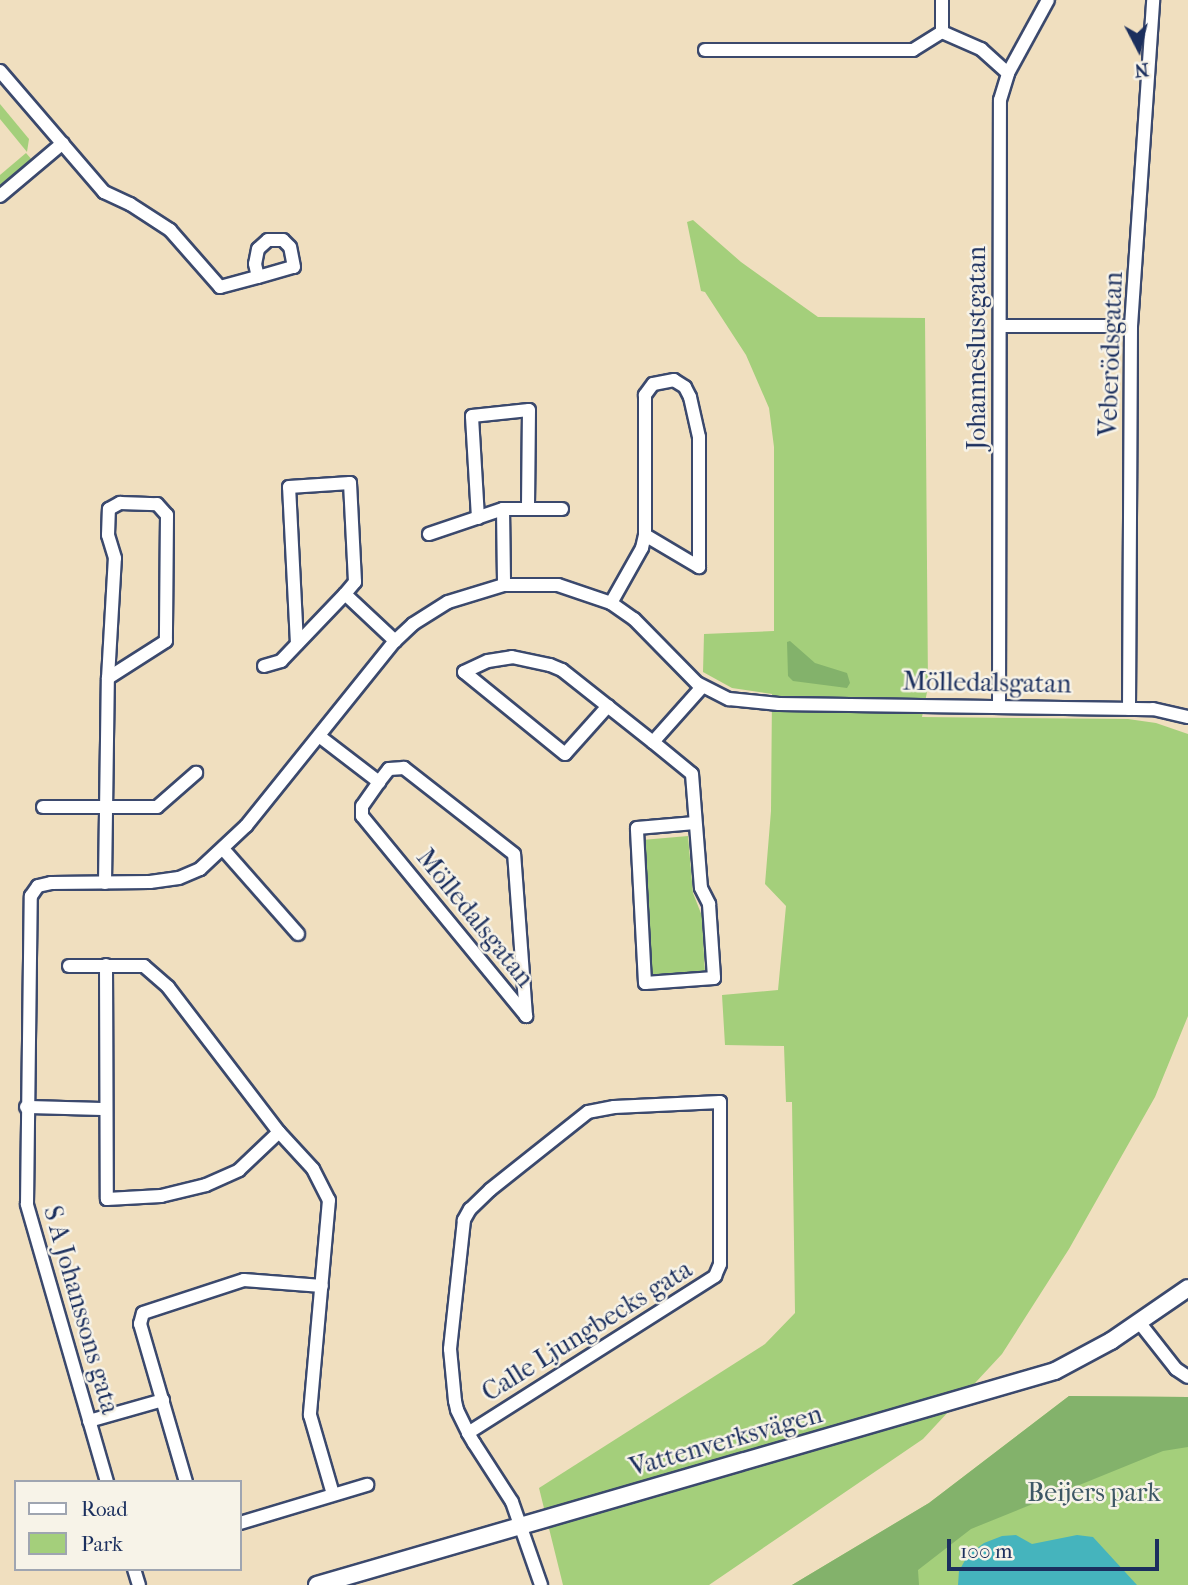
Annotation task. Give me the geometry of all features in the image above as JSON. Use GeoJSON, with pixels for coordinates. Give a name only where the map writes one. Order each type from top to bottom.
{"type":"FeatureCollection","features":[{"type":"Feature","properties":{"kind":"street"},"geometry":{"type":"LineString","coordinates":[[942,0],[942,32]]}},
{"type":"Feature","properties":{"kind":"street","name":"Johanneslustgatan"},"geometry":{"type":"LineString","coordinates":[[999,706],[1000,100],[1008,73],[1048,0]]}},
{"type":"Feature","properties":{"kind":"street","name":"Veberödsgatan"},"geometry":{"type":"LineString","coordinates":[[1129,709],[1132,327],[1153,0]]}},
{"type":"Feature","properties":{"kind":"street"},"geometry":{"type":"LineString","coordinates":[[705,50],[914,50],[942,32]]}},
{"type":"Feature","properties":{"kind":"street"},"geometry":{"type":"LineString","coordinates":[[942,32],[981,49],[1008,73]]}},
{"type":"Feature","properties":{"kind":"street"},"geometry":{"type":"LineString","coordinates":[[0,71],[104,192],[130,204],[170,230],[220,287],[258,277]]}},
{"type":"Feature","properties":{"kind":"street"},"geometry":{"type":"LineString","coordinates":[[0,196],[63,143]]}},
{"type":"Feature","properties":{"kind":"street"},"geometry":{"type":"LineString","coordinates":[[1000,326],[1132,327]]}},
{"type":"Feature","properties":{"kind":"street"},"geometry":{"type":"LineString","coordinates":[[611,603],[642,548],[645,535],[645,395],[653,384],[674,380],[685,387],[690,397],[699,438],[699,567],[645,535]]}},
{"type":"Feature","properties":{"kind":"street"},"geometry":{"type":"LineString","coordinates":[[478,519],[472,416],[529,410],[527,508]]}},
{"type":"Feature","properties":{"kind":"street"},"geometry":{"type":"LineString","coordinates":[[264,666],[281,661],[345,594],[355,582],[350,484],[289,487],[297,644]]}},
{"type":"Feature","properties":{"kind":"street"},"geometry":{"type":"LineString","coordinates":[[105,883],[108,678],[115,558],[108,535],[108,509],[120,503],[157,504],[167,515],[166,641],[108,678]]}},
{"type":"Feature","properties":{"kind":"street"},"geometry":{"type":"LineString","coordinates":[[429,534],[503,509],[562,509]]}},
{"type":"Feature","properties":{"kind":"street"},"geometry":{"type":"LineString","coordinates":[[503,509],[504,584]]}},
{"type":"Feature","properties":{"kind":"street","name":"Mölledalsgatan"},"geometry":{"type":"LineString","coordinates":[[31,896],[44,883],[105,883],[178,878],[200,869],[224,850],[395,641],[413,624],[449,602],[504,584],[558,585],[611,603],[634,619],[702,687],[729,699],[756,703],[1153,709],[1188,717]]}},
{"type":"Feature","properties":{"kind":"street"},"geometry":{"type":"LineString","coordinates":[[345,594],[395,641]]}},
{"type":"Feature","properties":{"kind":"street"},"geometry":{"type":"LineString","coordinates":[[608,706],[565,754],[464,672],[500,658],[539,660],[562,670],[608,706],[692,774],[701,888],[709,904],[714,978],[645,983],[637,828],[695,823]]}},
{"type":"Feature","properties":{"kind":"street"},"geometry":{"type":"LineString","coordinates":[[653,742],[702,687]]}},
{"type":"Feature","properties":{"kind":"street"},"geometry":{"type":"LineString","coordinates":[[319,736],[379,782]]}},
{"type":"Feature","properties":{"kind":"street","name":"Mölledalsgatan"},"geometry":{"type":"LineString","coordinates":[[404,768],[514,854],[526,1016],[362,816],[362,806],[379,782],[389,769],[404,768]]}},
{"type":"Feature","properties":{"kind":"street"},"geometry":{"type":"LineString","coordinates":[[43,807],[157,807],[196,773]]}},
{"type":"Feature","properties":{"kind":"street"},"geometry":{"type":"LineString","coordinates":[[224,850],[298,934]]}},
{"type":"Feature","properties":{"kind":"street","name":"S A Johanssons gata"},"geometry":{"type":"LineString","coordinates":[[31,896],[26,1107],[29,1216],[106,1480]]}},
{"type":"Feature","properties":{"kind":"street"},"geometry":{"type":"LineString","coordinates":[[106,965],[107,1199],[162,1196],[205,1185],[239,1170],[279,1132]]}},
{"type":"Feature","properties":{"kind":"street"},"geometry":{"type":"LineString","coordinates":[[69,966],[144,966],[168,988],[279,1132],[313,1168],[329,1200],[310,1415],[333,1494]]}},
{"type":"Feature","properties":{"kind":"street","name":"Calle Ljungbecks gata"},"geometry":{"type":"LineString","coordinates":[[468,1433],[715,1276],[720,1264],[720,1102],[614,1107],[589,1112],[564,1129],[467,1213],[462,1227],[450,1357],[455,1401],[468,1433],[512,1502],[523,1525],[541,1585]]}},
{"type":"Feature","properties":{"kind":"street"},"geometry":{"type":"LineString","coordinates":[[26,1107],[105,1109]]}},
{"type":"Feature","properties":{"kind":"street"},"geometry":{"type":"LineString","coordinates":[[185,1480],[140,1318],[148,1310],[244,1280],[322,1286]]}},
{"type":"Feature","properties":{"kind":"street","name":"Vattenverksvägen"},"geometry":{"type":"LineString","coordinates":[[317,1585],[1045,1374],[1084,1356],[1188,1288]]}},
{"type":"Feature","properties":{"kind":"street"},"geometry":{"type":"LineString","coordinates":[[1139,1322],[1176,1369],[1188,1377]]}},
{"type":"Feature","properties":{"kind":"street"},"geometry":{"type":"LineString","coordinates":[[89,1421],[163,1400]]}},
{"type":"Feature","properties":{"kind":"street"},"geometry":{"type":"LineString","coordinates":[[242,1522],[367,1485]]}},
{"type":"Feature","properties":{"kind":"green space"},"geometry":{"type":"Polygon","coordinates":[[[0,104],[29,139],[27,152],[0,119],[0,104]]]}},
{"type":"Feature","properties":{"kind":"green space"},"geometry":{"type":"Polygon","coordinates":[[[26,153],[33,161],[0,188],[0,175],[26,153]]]}},
{"type":"Feature","properties":{"kind":"green space"},"geometry":{"type":"Polygon","coordinates":[[[693,220],[741,262],[818,317],[925,318],[928,687],[922,717],[1128,719],[1156,723],[1188,734],[1188,1016],[1155,1097],[1069,1249],[1002,1354],[923,1439],[709,1585],[563,1585],[539,1488],[765,1344],[795,1313],[792,1102],[786,1102],[784,1046],[725,1045],[722,995],[778,990],[786,906],[765,884],[771,811],[772,694],[732,688],[703,672],[704,634],[774,631],[774,447],[769,408],[746,355],[705,292],[701,291],[687,222],[693,220]]]}},
{"type":"Feature","properties":{"kind":"green space"},"geometry":{"type":"Polygon","coordinates":[[[790,641],[815,663],[847,673],[850,683],[847,688],[793,681],[788,676],[787,642],[790,641]]]}},
{"type":"Feature","properties":{"kind":"green space"},"geometry":{"type":"Polygon","coordinates":[[[688,836],[693,893],[702,916],[705,974],[649,978],[642,840],[688,836]]]}},
{"type":"Feature","properties":{"kind":"green space","name":"Beijers park"},"geometry":{"type":"Polygon","coordinates":[[[1069,1396],[1188,1397],[1188,1585],[792,1585],[929,1503],[1069,1396]]]}},
{"type":"Feature","properties":{"kind":"green space"},"geometry":{"type":"Polygon","coordinates":[[[1069,1396],[1188,1397],[1188,1447],[1163,1451],[971,1529],[918,1570],[919,1585],[792,1585],[929,1503],[1069,1396]]]}},
{"type":"Feature","properties":{"kind":"water"},"geometry":{"type":"Polygon","coordinates":[[[1016,1535],[1032,1544],[1077,1535],[1093,1537],[1137,1585],[958,1585],[959,1571],[968,1555],[984,1543],[1002,1536],[1016,1535]]]}}]}
